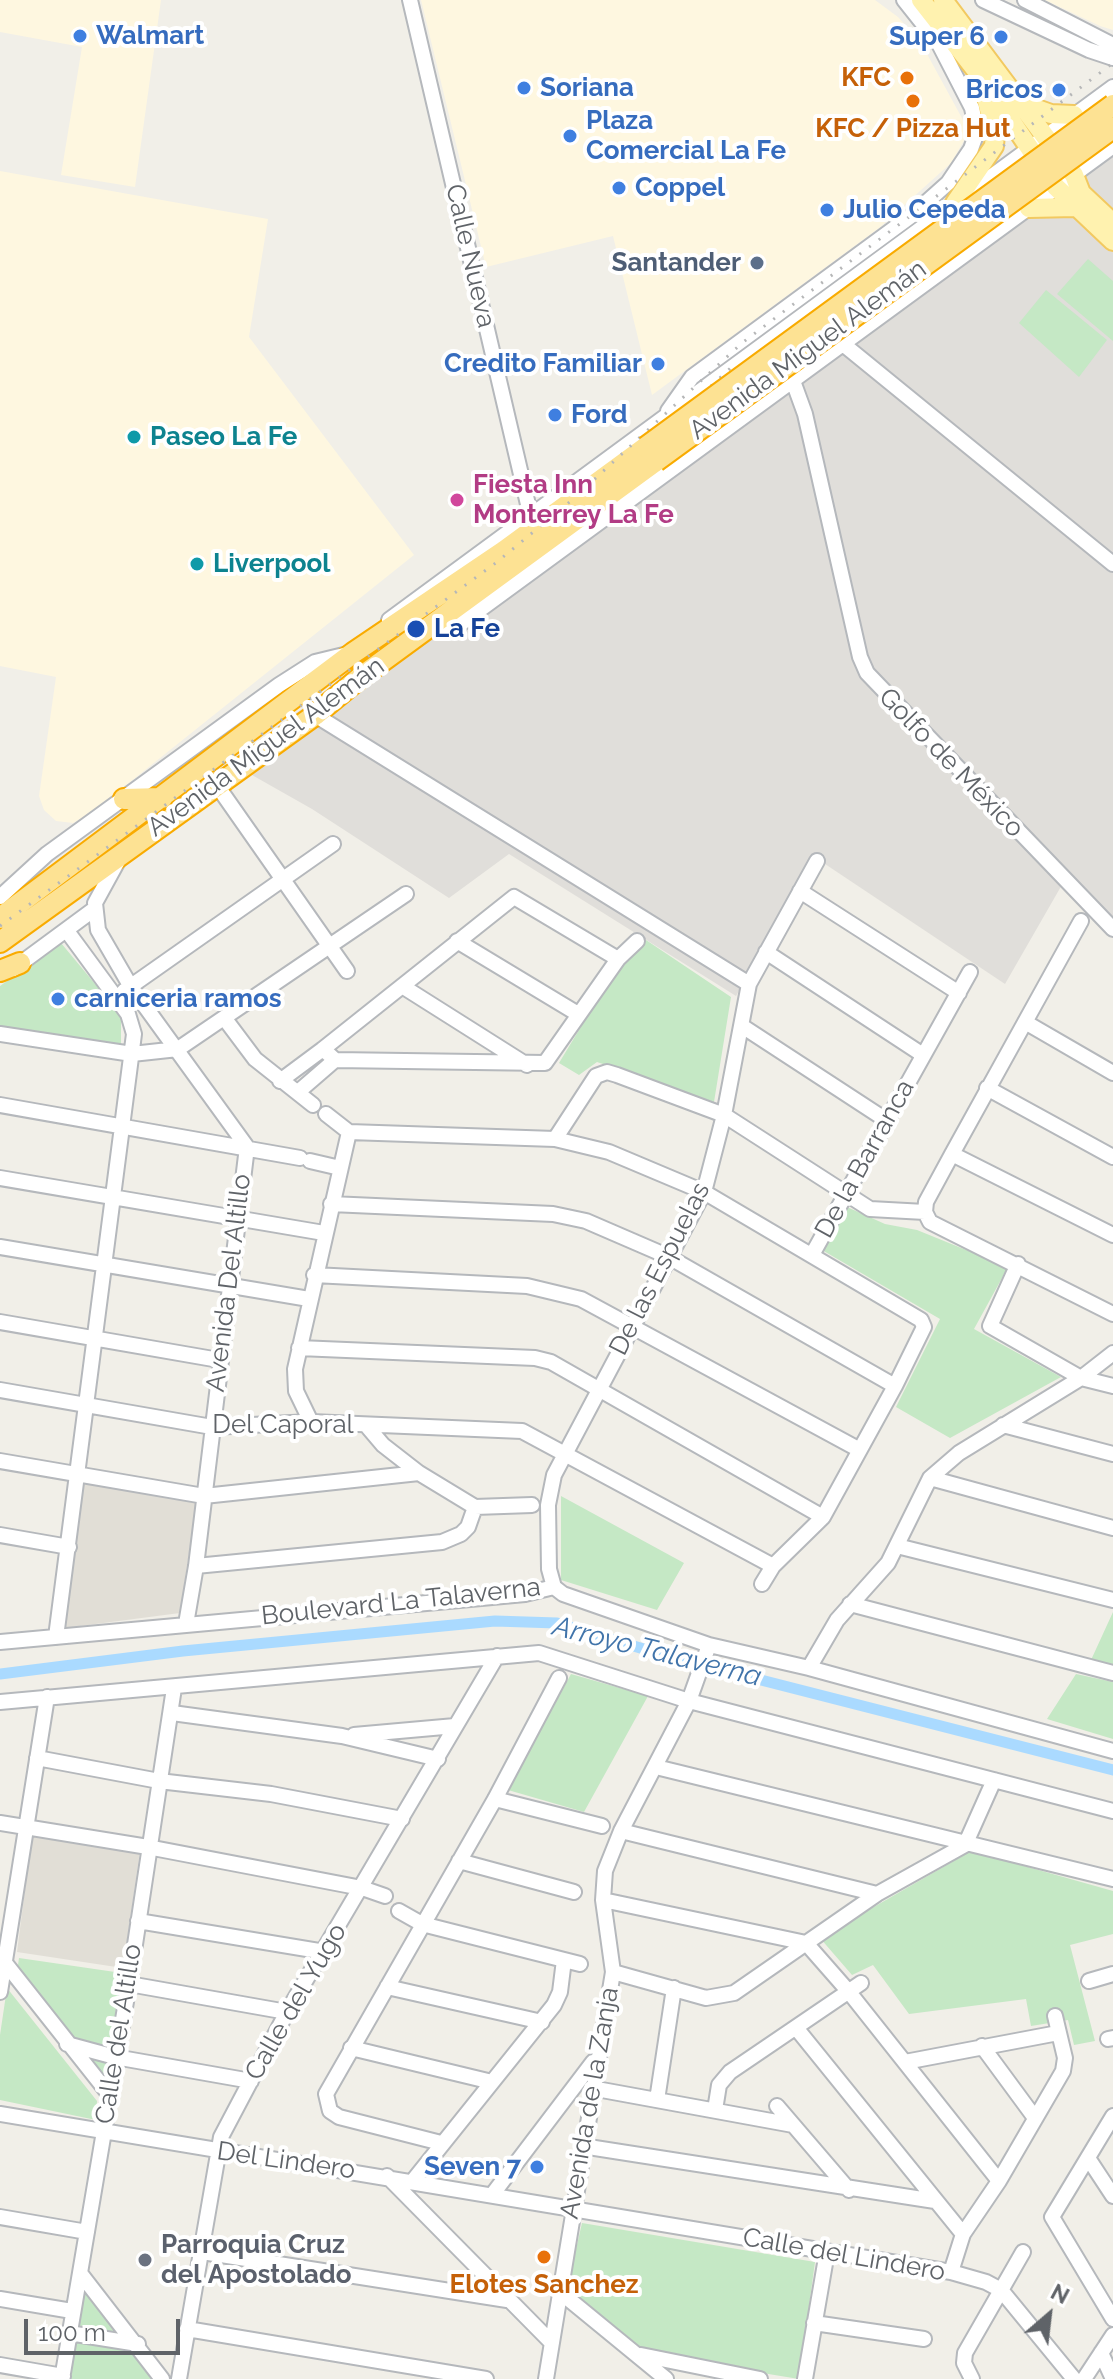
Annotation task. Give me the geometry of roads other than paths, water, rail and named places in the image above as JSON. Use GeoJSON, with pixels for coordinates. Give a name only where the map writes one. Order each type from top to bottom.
{"type":"FeatureCollection","features":[{"type":"Feature","properties":{"kind":"highway","name":"Avenida Miguel Alemán"},"geometry":{"type":"LineString","coordinates":[[0,942],[315,715],[651,454],[1113,105]]}},
{"type":"Feature","properties":{"kind":"highway","name":"Avenida Miguel Alemán"},"geometry":{"type":"LineString","coordinates":[[0,918],[353,653],[651,454],[1113,128]]}},
{"type":"Feature","properties":{"kind":"highway"},"geometry":{"type":"LineString","coordinates":[[124,799],[162,798]]}},
{"type":"Feature","properties":{"kind":"highway"},"geometry":{"type":"LineString","coordinates":[[0,971],[20,963]]}},
{"type":"Feature","properties":{"kind":"main road"},"geometry":{"type":"LineString","coordinates":[[906,0],[940,21]]}},
{"type":"Feature","properties":{"kind":"main road"},"geometry":{"type":"LineString","coordinates":[[921,0],[982,78],[1056,187],[1113,241]]}},
{"type":"Feature","properties":{"kind":"main road"},"geometry":{"type":"LineString","coordinates":[[943,0],[1074,175],[1081,193],[1113,223]]}},
{"type":"Feature","properties":{"kind":"main road"},"geometry":{"type":"LineString","coordinates":[[955,203],[994,146],[995,133],[982,78]]}},
{"type":"Feature","properties":{"kind":"main road"},"geometry":{"type":"LineString","coordinates":[[1022,103],[1051,114],[1079,112]]}},
{"type":"Feature","properties":{"kind":"main road"},"geometry":{"type":"LineString","coordinates":[[1029,208],[1075,207]]}},
{"type":"Feature","properties":{"kind":"street","name":"Calle Nueva"},"geometry":{"type":"LineString","coordinates":[[410,0],[530,513]]}},
{"type":"Feature","properties":{"kind":"street"},"geometry":{"type":"LineString","coordinates":[[373,642],[382,626],[405,605],[666,415],[865,260],[948,183],[971,149],[977,132],[972,108],[955,72],[906,0]]}},
{"type":"Feature","properties":{"kind":"street"},"geometry":{"type":"LineString","coordinates":[[985,0],[1089,50],[1113,58]]}},
{"type":"Feature","properties":{"kind":"street"},"geometry":{"type":"LineString","coordinates":[[1025,0],[1113,45]]}},
{"type":"Feature","properties":{"kind":"street"},"geometry":{"type":"LineString","coordinates":[[865,260],[955,203],[1113,87]]}},
{"type":"Feature","properties":{"kind":"street"},"geometry":{"type":"LineString","coordinates":[[1079,112],[1098,140],[1113,145]]}},
{"type":"Feature","properties":{"kind":"street"},"geometry":{"type":"LineString","coordinates":[[428,628],[459,625],[1113,145]]}},
{"type":"Feature","properties":{"kind":"street"},"geometry":{"type":"LineString","coordinates":[[974,188],[999,188],[1012,196],[1015,204],[1009,223]]}},
{"type":"Feature","properties":{"kind":"street"},"geometry":{"type":"LineString","coordinates":[[843,344],[1113,564]]}},
{"type":"Feature","properties":{"kind":"street","name":"Golfo de México"},"geometry":{"type":"LineString","coordinates":[[793,381],[805,414],[860,657],[867,673],[1113,929]]}},
{"type":"Feature","properties":{"kind":"street"},"geometry":{"type":"LineString","coordinates":[[0,897],[47,854],[315,662],[353,653]]}},
{"type":"Feature","properties":{"kind":"street"},"geometry":{"type":"LineString","coordinates":[[315,715],[749,984]]}},
{"type":"Feature","properties":{"kind":"street"},"geometry":{"type":"LineString","coordinates":[[216,784],[347,971]]}},
{"type":"Feature","properties":{"kind":"street"},"geometry":{"type":"LineString","coordinates":[[116,996],[281,877],[333,844]]}},
{"type":"Feature","properties":{"kind":"street"},"geometry":{"type":"LineString","coordinates":[[0,979],[93,910],[123,852]]}},
{"type":"Feature","properties":{"kind":"street","name":"De las Espuelas"},"geometry":{"type":"LineString","coordinates":[[554,1587],[549,1569],[548,1505],[554,1475],[631,1323],[704,1192],[724,1115],[749,984],[817,861]]}},
{"type":"Feature","properties":{"kind":"street"},"geometry":{"type":"LineString","coordinates":[[800,891],[959,993]]}},
{"type":"Feature","properties":{"kind":"street"},"geometry":{"type":"LineString","coordinates":[[0,1034],[132,1054],[178,1049],[406,894]]}},
{"type":"Feature","properties":{"kind":"street"},"geometry":{"type":"LineString","coordinates":[[280,1081],[507,901],[519,898],[618,959]]}},
{"type":"Feature","properties":{"kind":"street","name":"Avenida Del Altillo"},"geometry":{"type":"LineString","coordinates":[[93,910],[98,930],[131,987],[247,1147],[196,1566],[186,1624]]}},
{"type":"Feature","properties":{"kind":"street"},"geometry":{"type":"LineString","coordinates":[[1081,921],[987,1088],[926,1202],[925,1212],[930,1222],[1113,1314]]}},
{"type":"Feature","properties":{"kind":"street"},"geometry":{"type":"LineString","coordinates":[[56,1637],[78,1474],[84,1403],[132,1054],[133,1026],[116,996],[67,931]]}},
{"type":"Feature","properties":{"kind":"street"},"geometry":{"type":"LineString","coordinates":[[457,941],[578,1014]]}},
{"type":"Feature","properties":{"kind":"street"},"geometry":{"type":"LineString","coordinates":[[323,1049],[335,1060],[545,1063],[618,959],[637,941]]}},
{"type":"Feature","properties":{"kind":"street"},"geometry":{"type":"LineString","coordinates":[[766,952],[923,1055]]}},
{"type":"Feature","properties":{"kind":"street","name":"De la Barranca"},"geometry":{"type":"LineString","coordinates":[[762,1584],[773,1566],[823,1517],[895,1386],[923,1322],[813,1253],[970,972]]}},
{"type":"Feature","properties":{"kind":"street"},"geometry":{"type":"LineString","coordinates":[[402,986],[527,1065]]}},
{"type":"Feature","properties":{"kind":"street"},"geometry":{"type":"LineString","coordinates":[[225,1019],[255,1059],[313,1105]]}},
{"type":"Feature","properties":{"kind":"street"},"geometry":{"type":"LineString","coordinates":[[1025,1022],[1113,1073]]}},
{"type":"Feature","properties":{"kind":"street"},"geometry":{"type":"LineString","coordinates":[[742,1026],[886,1120]]}},
{"type":"Feature","properties":{"kind":"street"},"geometry":{"type":"LineString","coordinates":[[298,1092],[335,1060]]}},
{"type":"Feature","properties":{"kind":"street"},"geometry":{"type":"LineString","coordinates":[[555,1139],[600,1073],[617,1075],[724,1115],[880,1212],[925,1212]]}},
{"type":"Feature","properties":{"kind":"street"},"geometry":{"type":"LineString","coordinates":[[987,1088],[1113,1157]]}},
{"type":"Feature","properties":{"kind":"street"},"geometry":{"type":"LineString","coordinates":[[0,1105],[247,1147],[340,1168]]}},
{"type":"Feature","properties":{"kind":"street"},"geometry":{"type":"LineString","coordinates":[[326,1114],[349,1132],[555,1139],[609,1152],[704,1192],[813,1253]]}},
{"type":"Feature","properties":{"kind":"street"},"geometry":{"type":"LineString","coordinates":[[311,1422],[296,1391],[299,1348],[349,1132]]}},
{"type":"Feature","properties":{"kind":"street"},"geometry":{"type":"LineString","coordinates":[[952,1154],[1113,1235]]}},
{"type":"Feature","properties":{"kind":"street"},"geometry":{"type":"LineString","coordinates":[[0,1178],[324,1233]]}},
{"type":"Feature","properties":{"kind":"street"},"geometry":{"type":"LineString","coordinates":[[331,1204],[553,1214],[609,1229],[667,1256],[895,1386]]}},
{"type":"Feature","properties":{"kind":"street"},"geometry":{"type":"LineString","coordinates":[[0,1247],[104,1267],[309,1299]]}},
{"type":"Feature","properties":{"kind":"street"},"geometry":{"type":"LineString","coordinates":[[1018,1264],[989,1324],[1081,1378],[1113,1386]]}},
{"type":"Feature","properties":{"kind":"street"},"geometry":{"type":"LineString","coordinates":[[314,1275],[527,1286],[581,1299],[631,1323],[858,1449]]}},
{"type":"Feature","properties":{"kind":"street"},"geometry":{"type":"LineString","coordinates":[[0,1322],[219,1360]]}},
{"type":"Feature","properties":{"kind":"street"},"geometry":{"type":"LineString","coordinates":[[299,1348],[535,1358],[567,1369],[823,1517]]}},
{"type":"Feature","properties":{"kind":"street"},"geometry":{"type":"LineString","coordinates":[[809,1668],[850,1604],[888,1563],[930,1478],[959,1453],[1081,1378],[1113,1353]]}},
{"type":"Feature","properties":{"kind":"street","name":"Del Caporal"},"geometry":{"type":"LineString","coordinates":[[0,1390],[212,1427],[311,1422],[511,1429],[530,1434],[773,1566]]}},
{"type":"Feature","properties":{"kind":"street"},"geometry":{"type":"LineString","coordinates":[[366,1425],[383,1445],[419,1473],[475,1507],[532,1505]]}},
{"type":"Feature","properties":{"kind":"street"},"geometry":{"type":"LineString","coordinates":[[1003,1425],[1113,1454]]}},
{"type":"Feature","properties":{"kind":"street"},"geometry":{"type":"LineString","coordinates":[[0,1461],[204,1496],[419,1473]]}},
{"type":"Feature","properties":{"kind":"street"},"geometry":{"type":"LineString","coordinates":[[930,1478],[1113,1528]]}},
{"type":"Feature","properties":{"kind":"street"},"geometry":{"type":"LineString","coordinates":[[196,1566],[442,1542],[461,1534],[468,1527],[475,1507]]}},
{"type":"Feature","properties":{"kind":"street"},"geometry":{"type":"LineString","coordinates":[[0,1535],[69,1547]]}},
{"type":"Feature","properties":{"kind":"street"},"geometry":{"type":"LineString","coordinates":[[897,1546],[1113,1600]]}},
{"type":"Feature","properties":{"kind":"street","name":"Boulevard La Talaverna"},"geometry":{"type":"LineString","coordinates":[[0,1642],[525,1594],[554,1587],[563,1594],[707,1650],[809,1668],[1113,1751]]}},
{"type":"Feature","properties":{"kind":"street"},"geometry":{"type":"LineString","coordinates":[[850,1604],[1113,1673]]}},
{"type":"Feature","properties":{"kind":"street","name":"Avenida de la Zanja"},"geometry":{"type":"LineString","coordinates":[[547,2378],[591,2088],[613,1972],[603,1900],[605,1871],[621,1831],[691,1695],[707,1650]]}},
{"type":"Feature","properties":{"kind":"street"},"geometry":{"type":"LineString","coordinates":[[0,1702],[539,1653],[1113,1811]]}},
{"type":"Feature","properties":{"kind":"street","name":"Calle del Yugo"},"geometry":{"type":"LineString","coordinates":[[179,2379],[221,2137],[287,2012],[497,1656]]}},
{"type":"Feature","properties":{"kind":"street"},"geometry":{"type":"LineString","coordinates":[[441,2143],[339,2117],[330,2111],[326,2094],[495,1799],[559,1678]]}},
{"type":"Feature","properties":{"kind":"street","name":"Calle del Altillo"},"geometry":{"type":"LineString","coordinates":[[62,2377],[129,1984],[174,1688]]}},
{"type":"Feature","properties":{"kind":"street"},"geometry":{"type":"LineString","coordinates":[[0,1992],[7,1896],[26,1827],[47,1697]]}},
{"type":"Feature","properties":{"kind":"street"},"geometry":{"type":"LineString","coordinates":[[172,1713],[342,1736],[438,1759]]}},
{"type":"Feature","properties":{"kind":"street"},"geometry":{"type":"LineString","coordinates":[[342,1736],[455,1726]]}},
{"type":"Feature","properties":{"kind":"street"},"geometry":{"type":"LineString","coordinates":[[37,1758],[159,1781],[271,1794],[402,1819]]}},
{"type":"Feature","properties":{"kind":"street"},"geometry":{"type":"LineString","coordinates":[[656,1767],[1113,1879]]}},
{"type":"Feature","properties":{"kind":"street"},"geometry":{"type":"LineString","coordinates":[[613,1972],[706,1998],[734,1993],[877,1894],[965,1845],[994,1780]]}},
{"type":"Feature","properties":{"kind":"street"},"geometry":{"type":"LineString","coordinates":[[495,1799],[602,1826]]}},
{"type":"Feature","properties":{"kind":"street"},"geometry":{"type":"LineString","coordinates":[[0,1823],[148,1847],[362,1888],[385,1896]]}},
{"type":"Feature","properties":{"kind":"street"},"geometry":{"type":"LineString","coordinates":[[621,1831],[877,1894]]}},
{"type":"Feature","properties":{"kind":"street"},"geometry":{"type":"LineString","coordinates":[[459,1861],[574,1892]]}},
{"type":"Feature","properties":{"kind":"street"},"geometry":{"type":"LineString","coordinates":[[603,1900],[806,1943],[855,1987],[905,2062],[999,2181]]}},
{"type":"Feature","properties":{"kind":"street"},"geometry":{"type":"LineString","coordinates":[[399,1911],[422,1924],[580,1964]]}},
{"type":"Feature","properties":{"kind":"street"},"geometry":{"type":"LineString","coordinates":[[138,1921],[325,1952]]}},
{"type":"Feature","properties":{"kind":"street"},"geometry":{"type":"LineString","coordinates":[[412,2182],[542,2022],[560,1992],[564,1960]]}},
{"type":"Feature","properties":{"kind":"street"},"geometry":{"type":"LineString","coordinates":[[3,1964],[108,2093]]}},
{"type":"Feature","properties":{"kind":"street"},"geometry":{"type":"LineString","coordinates":[[1089,1981],[1113,1974]]}},
{"type":"Feature","properties":{"kind":"street"},"geometry":{"type":"LineString","coordinates":[[129,1984],[287,2012]]}},
{"type":"Feature","properties":{"kind":"street"},"geometry":{"type":"LineString","coordinates":[[387,1987],[542,2022]]}},
{"type":"Feature","properties":{"kind":"street"},"geometry":{"type":"LineString","coordinates":[[715,2110],[722,2079],[855,1987]]}},
{"type":"Feature","properties":{"kind":"street"},"geometry":{"type":"LineString","coordinates":[[657,2100],[674,1988]]}},
{"type":"Feature","properties":{"kind":"street"},"geometry":{"type":"LineString","coordinates":[[951,2272],[963,2234],[999,2181],[1065,2064],[1055,2016]]}},
{"type":"Feature","properties":{"kind":"street"},"geometry":{"type":"LineString","coordinates":[[797,2029],[963,2234]]}},
{"type":"Feature","properties":{"kind":"street"},"geometry":{"type":"LineString","coordinates":[[905,2062],[1058,2033]]}},
{"type":"Feature","properties":{"kind":"street"},"geometry":{"type":"LineString","coordinates":[[67,2044],[115,2057],[251,2081]]}},
{"type":"Feature","properties":{"kind":"street"},"geometry":{"type":"LineString","coordinates":[[982,2046],[1035,2118]]}},
{"type":"Feature","properties":{"kind":"street"},"geometry":{"type":"LineString","coordinates":[[351,2048],[492,2082]]}},
{"type":"Feature","properties":{"kind":"street"},"geometry":{"type":"LineString","coordinates":[[492,2195],[596,2059]]}},
{"type":"Feature","properties":{"kind":"street"},"geometry":{"type":"LineString","coordinates":[[591,2088],[793,2125]]}},
{"type":"Feature","properties":{"kind":"street"},"geometry":{"type":"LineString","coordinates":[[777,2106],[849,2190]]}},
{"type":"Feature","properties":{"kind":"street","name":"Del Lindero"},"geometry":{"type":"LineString","coordinates":[[0,2114],[218,2151],[386,2175],[572,2209]]}},
{"type":"Feature","properties":{"kind":"street"},"geometry":{"type":"LineString","coordinates":[[1112,2121],[1052,2217],[1113,2319]]}},
{"type":"Feature","properties":{"kind":"street"},"geometry":{"type":"LineString","coordinates":[[582,2146],[935,2201]]}},
{"type":"Feature","properties":{"kind":"street"},"geometry":{"type":"LineString","coordinates":[[1088,2158],[1113,2196]]}},
{"type":"Feature","properties":{"kind":"street"},"geometry":{"type":"LineString","coordinates":[[386,2175],[552,2343]]}},
{"type":"Feature","properties":{"kind":"street","name":"Calle del Lindero"},"geometry":{"type":"LineString","coordinates":[[572,2209],[951,2272],[986,2282],[1001,2290],[1074,2379]]}},
{"type":"Feature","properties":{"kind":"street"},"geometry":{"type":"LineString","coordinates":[[0,2217],[87,2232]]}},
{"type":"Feature","properties":{"kind":"street"},"geometry":{"type":"LineString","coordinates":[[202,2252],[507,2300]]}},
{"type":"Feature","properties":{"kind":"street"},"geometry":{"type":"LineString","coordinates":[[805,2379],[827,2252]]}},
{"type":"Feature","properties":{"kind":"street"},"geometry":{"type":"LineString","coordinates":[[972,2379],[964,2363],[965,2353],[1023,2252]]}},
{"type":"Feature","properties":{"kind":"street"},"geometry":{"type":"LineString","coordinates":[[80,2273],[138,2344],[162,2379]]}},
{"type":"Feature","properties":{"kind":"street"},"geometry":{"type":"LineString","coordinates":[[560,2292],[641,2355],[666,2379]]}},
{"type":"Feature","properties":{"kind":"street"},"geometry":{"type":"LineString","coordinates":[[0,2299],[72,2311]]}},
{"type":"Feature","properties":{"kind":"street"},"geometry":{"type":"LineString","coordinates":[[814,2323],[924,2339]]}},
{"type":"Feature","properties":{"kind":"street"},"geometry":{"type":"LineString","coordinates":[[187,2329],[486,2379]]}},
{"type":"Feature","properties":{"kind":"street"},"geometry":{"type":"LineString","coordinates":[[69,2333],[138,2344]]}},
{"type":"Feature","properties":{"kind":"street"},"geometry":{"type":"LineString","coordinates":[[1084,2379],[1113,2335]]}},
{"type":"Feature","properties":{"kind":"street"},"geometry":{"type":"LineString","coordinates":[[1101,2353],[1113,2379]]}},
{"type":"Feature","properties":{"kind":"street"},"geometry":{"type":"LineString","coordinates":[[641,2355],[760,2379]]}},
{"type":"Feature","properties":{"kind":"street"},"geometry":{"type":"LineString","coordinates":[[0,2365],[62,2377]]}},
{"type":"Feature","properties":{"kind":"waterway","name":"Arroyo Talaverna"},"geometry":{"type":"LineString","coordinates":[[0,1674],[183,1651],[495,1621],[557,1623],[667,1656],[1113,1770]]}},
{"type":"Feature","properties":{"kind":"railway"},"geometry":{"type":"LineString","coordinates":[[0,926],[497,562],[572,500],[742,343],[1113,63]]}},
{"type":"Feature","properties":{"kind":"railway"},"geometry":{"type":"LineString","coordinates":[[658,435],[737,362]]}},
{"type":"Feature","properties":{"kind":"place","name":"Walmart"},"geometry":{"type":"Point","coordinates":[80,36]}},
{"type":"Feature","properties":{"kind":"place","name":"Super 6"},"geometry":{"type":"Point","coordinates":[1001,37]}},
{"type":"Feature","properties":{"kind":"place","name":"KFC"},"geometry":{"type":"Point","coordinates":[907,78]}},
{"type":"Feature","properties":{"kind":"place","name":"Soriana"},"geometry":{"type":"Point","coordinates":[524,88]}},
{"type":"Feature","properties":{"kind":"place","name":"Bricos"},"geometry":{"type":"Point","coordinates":[1059,90]}},
{"type":"Feature","properties":{"kind":"place","name":"KFC / Pizza Hut"},"geometry":{"type":"Point","coordinates":[913,101]}},
{"type":"Feature","properties":{"kind":"place","name":"Plaza Comercial La Fe"},"geometry":{"type":"Point","coordinates":[570,136]}},
{"type":"Feature","properties":{"kind":"place","name":"Coppel"},"geometry":{"type":"Point","coordinates":[619,188]}},
{"type":"Feature","properties":{"kind":"place","name":"Julio Cepeda"},"geometry":{"type":"Point","coordinates":[827,210]}},
{"type":"Feature","properties":{"kind":"place","name":"Santander"},"geometry":{"type":"Point","coordinates":[757,263]}},
{"type":"Feature","properties":{"kind":"place","name":"Credito Familiar"},"geometry":{"type":"Point","coordinates":[658,364]}},
{"type":"Feature","properties":{"kind":"place","name":"Ford"},"geometry":{"type":"Point","coordinates":[555,415]}},
{"type":"Feature","properties":{"kind":"place","name":"Paseo La Fe"},"geometry":{"type":"Point","coordinates":[134,437]}},
{"type":"Feature","properties":{"kind":"place","name":"Fiesta Inn Monterrey La Fe"},"geometry":{"type":"Point","coordinates":[457,500]}},
{"type":"Feature","properties":{"kind":"place","name":"Liverpool"},"geometry":{"type":"Point","coordinates":[197,564]}},
{"type":"Feature","properties":{"kind":"place","name":"La Fe"},"geometry":{"type":"Point","coordinates":[416,629]}},
{"type":"Feature","properties":{"kind":"place","name":"carniceria ramos"},"geometry":{"type":"Point","coordinates":[58,999]}},
{"type":"Feature","properties":{"kind":"place","name":"Seven 7"},"geometry":{"type":"Point","coordinates":[537,2167]}},
{"type":"Feature","properties":{"kind":"place","name":"Elotes Sanchez"},"geometry":{"type":"Point","coordinates":[544,2257]}},
{"type":"Feature","properties":{"kind":"place","name":"Parroquia Cruz del Apostolado"},"geometry":{"type":"Point","coordinates":[145,2260]}}]}
